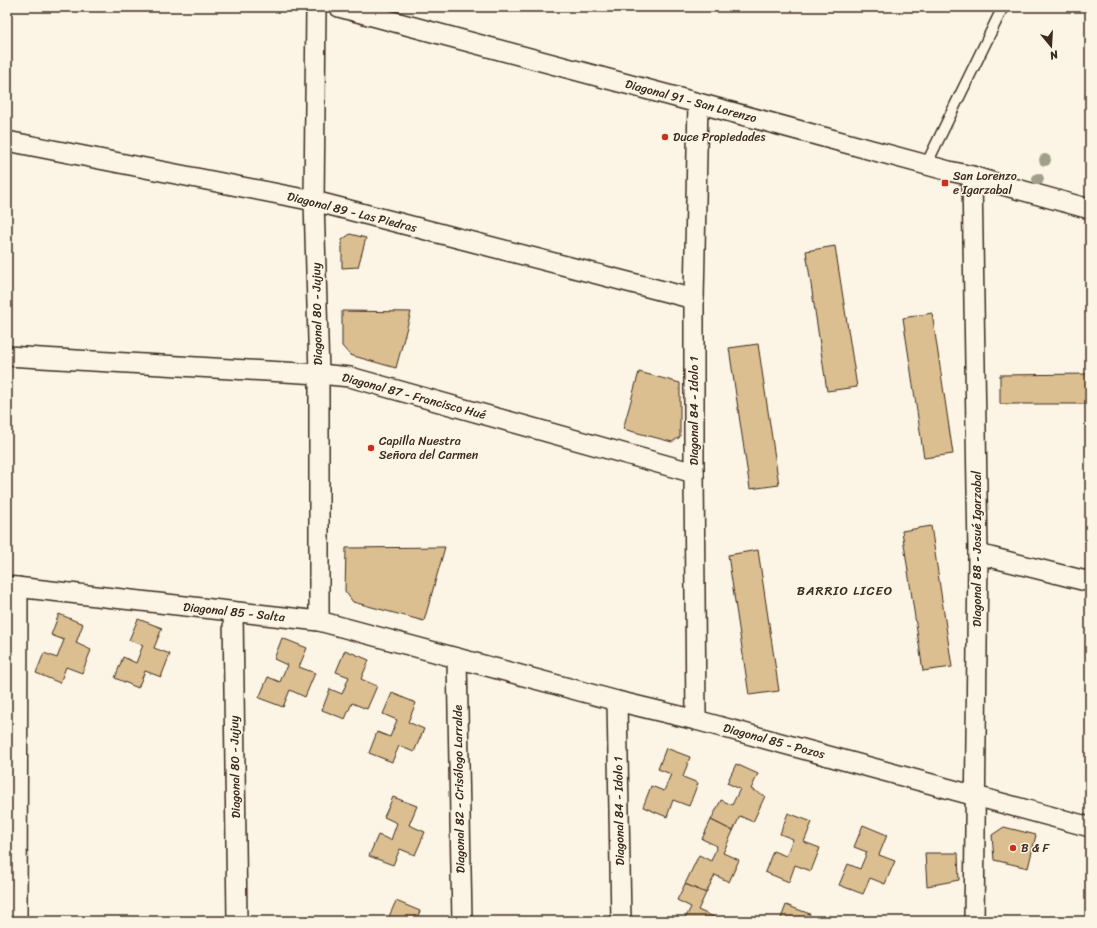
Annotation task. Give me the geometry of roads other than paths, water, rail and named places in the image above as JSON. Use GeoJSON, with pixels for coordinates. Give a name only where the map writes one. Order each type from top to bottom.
{"type":"FeatureCollection","features":[{"type":"Feature","properties":{"kind":"street","name":"Diagonal 80 - Jujuy"},"geometry":{"type":"LineString","coordinates":[[316,7],[314,201],[319,374],[319,621]]}},
{"type":"Feature","properties":{"kind":"street","name":"Diagonal 91 - San Lorenzo"},"geometry":{"type":"LineString","coordinates":[[339,7],[926,165],[972,176],[1002,186],[1090,209]]}},
{"type":"Feature","properties":{"kind":"street","name":"Diagonal 84 - Idolo 1"},"geometry":{"type":"LineString","coordinates":[[696,720],[694,299],[698,103]]}},
{"type":"Feature","properties":{"kind":"street","name":"Diagonal 89 - Las Piedras"},"geometry":{"type":"LineString","coordinates":[[7,141],[314,201],[694,299]]}},
{"type":"Feature","properties":{"kind":"street","name":"Diagonal 88 - Josué Igarzabal"},"geometry":{"type":"LineString","coordinates":[[972,176],[978,554],[974,921]]}},
{"type":"Feature","properties":{"kind":"street","name":"Diagonal 87 - Francisco Hué"},"geometry":{"type":"LineString","coordinates":[[7,356],[350,377],[694,473]]}},
{"type":"Feature","properties":{"kind":"street"},"geometry":{"type":"LineString","coordinates":[[978,554],[1090,582]]}},
{"type":"Feature","properties":{"kind":"street"},"geometry":{"type":"LineString","coordinates":[[12,587],[17,921]]}},
{"type":"Feature","properties":{"kind":"street","name":"Diagonal 85 - Salta"},"geometry":{"type":"LineString","coordinates":[[12,587],[319,621],[457,658]]}},
{"type":"Feature","properties":{"kind":"street","name":"Diagonal 80 - Jujuy"},"geometry":{"type":"LineString","coordinates":[[233,612],[237,921]]}},
{"type":"Feature","properties":{"kind":"street","name":"Diagonal 85 - Pozos"},"geometry":{"type":"LineString","coordinates":[[457,658],[617,701],[696,720],[1090,827]]}},
{"type":"Feature","properties":{"kind":"street","name":"Diagonal 82 - Crisólogo Larralde"},"geometry":{"type":"LineString","coordinates":[[457,658],[462,921]]}},
{"type":"Feature","properties":{"kind":"street","name":"Diagonal 84 - Idolo 1"},"geometry":{"type":"LineString","coordinates":[[617,701],[621,921]]}},
{"type":"Feature","properties":{"kind":"lane"},"geometry":{"type":"LineString","coordinates":[[926,165],[1003,7]]}},
{"type":"Feature","properties":{"kind":"place","name":"Duce Propiedades"},"geometry":{"type":"Point","coordinates":[665,137]}},
{"type":"Feature","properties":{"kind":"place","name":"San Lorenzo e Igarzabal"},"geometry":{"type":"Point","coordinates":[945,183]}},
{"type":"Feature","properties":{"kind":"place","name":"Capilla Nuestra Señora del Carmen"},"geometry":{"type":"Point","coordinates":[371,448]}},
{"type":"Feature","properties":{"kind":"place","name":"B & F"},"geometry":{"type":"Point","coordinates":[1013,848]}},
{"type":"Feature","properties":{"kind":"district","name":"BARRIO LICEO"},"geometry":{"type":"Point","coordinates":[845,590]}}]}
